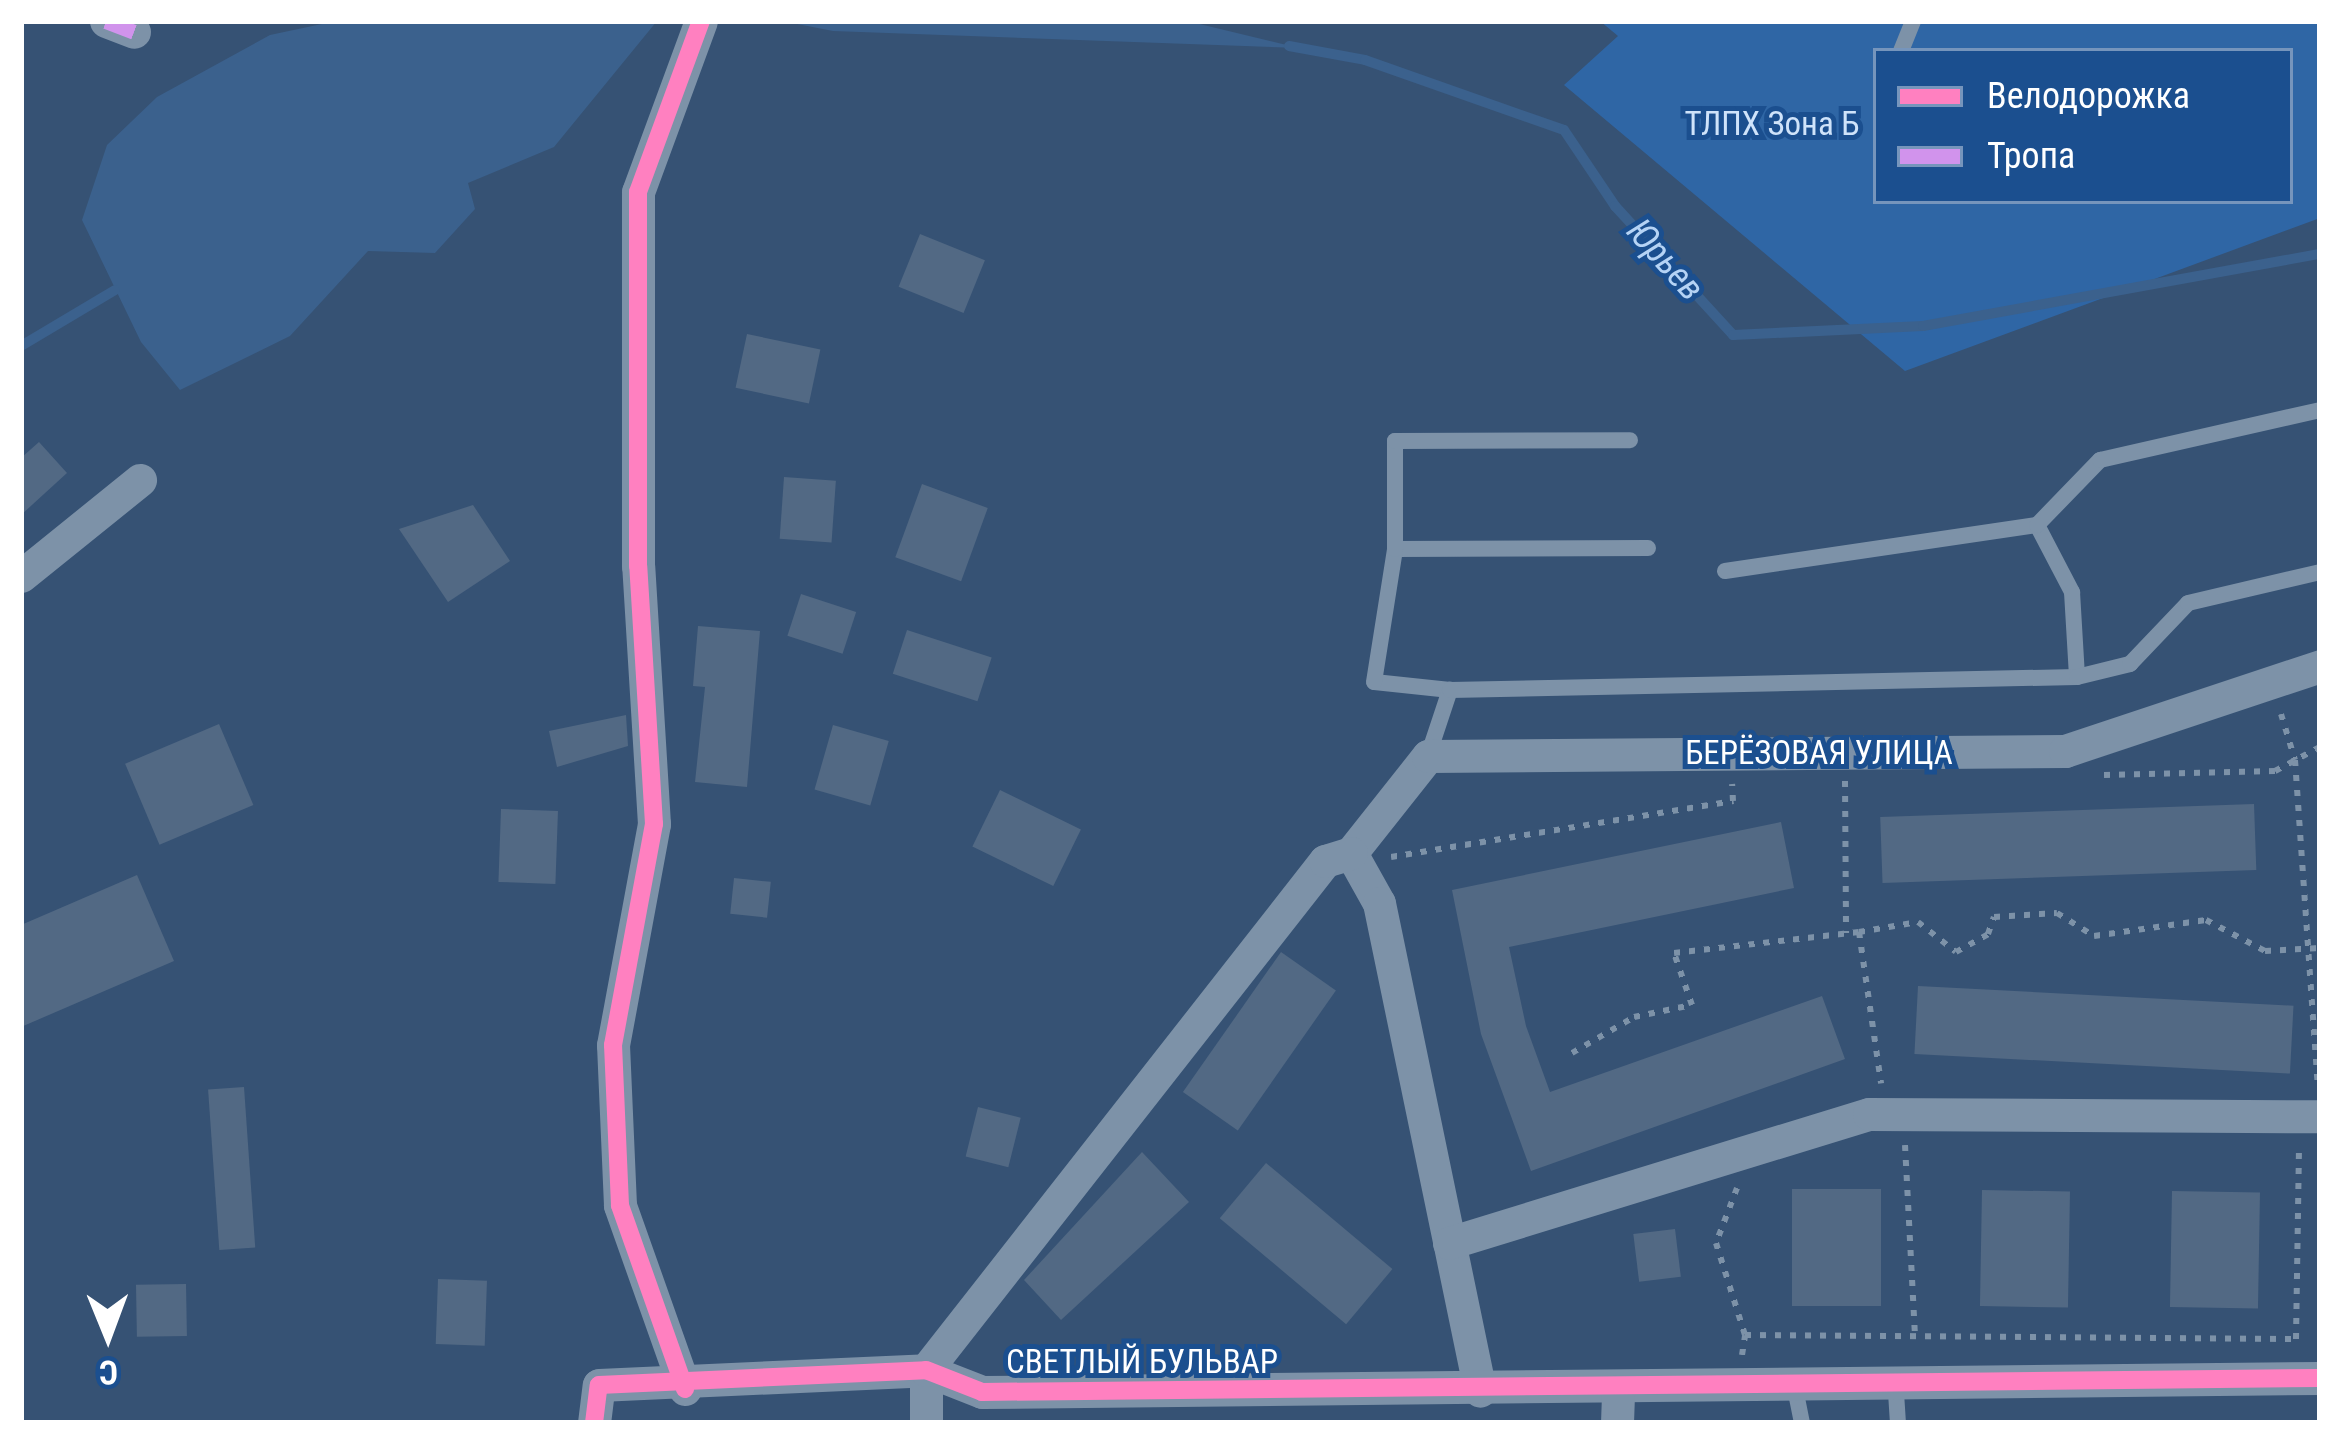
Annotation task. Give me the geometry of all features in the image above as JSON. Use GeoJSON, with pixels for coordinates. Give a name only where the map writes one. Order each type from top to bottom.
{"type":"FeatureCollection","features":[{"type":"Feature","properties":{"kind":"street"},"geometry":{"type":"LineString","coordinates":[[685,1389],[620,1205],[613,1045],[654,824],[638,566],[638,192],[701,21]]}},
{"type":"Feature","properties":{"kind":"street"},"geometry":{"type":"LineString","coordinates":[[21,576],[140,480]]}},
{"type":"Feature","properties":{"kind":"street","name":"БЕРЁЗОВАЯ УЛИЦА"},"geometry":{"type":"LineString","coordinates":[[1428,756],[2065,751],[2320,666]]}},
{"type":"Feature","properties":{"kind":"street"},"geometry":{"type":"LineString","coordinates":[[926,1423],[926,1370],[1324,861],[1352,853],[1428,756]]}},
{"type":"Feature","properties":{"kind":"street"},"geometry":{"type":"LineString","coordinates":[[1352,853],[1379,904],[1480,1391]]}},
{"type":"Feature","properties":{"kind":"street"},"geometry":{"type":"LineString","coordinates":[[1449,1243],[1886,1115],[2320,1116]]}},
{"type":"Feature","properties":{"kind":"street","name":"СВЕТЛЫЙ БУЛЬВАР"},"geometry":{"type":"LineString","coordinates":[[594,1423],[599,1385],[685,1389],[926,1370],[982,1407],[1480,1391],[1618,1407],[1738,1382],[1792,1377],[2320,1378]]}},
{"type":"Feature","properties":{"kind":"lane"},"geometry":{"type":"LineString","coordinates":[[1725,571],[2037,525],[2100,460],[2320,410]]}},
{"type":"Feature","properties":{"kind":"lane"},"geometry":{"type":"LineString","coordinates":[[1630,440],[1395,440],[1395,549],[1374,682],[1450,690],[2077,677],[2130,664],[2188,603],[2320,572]]}},
{"type":"Feature","properties":{"kind":"lane"},"geometry":{"type":"LineString","coordinates":[[2037,525],[2072,592],[2077,677]]}},
{"type":"Feature","properties":{"kind":"lane"},"geometry":{"type":"LineString","coordinates":[[1395,549],[1648,548]]}},
{"type":"Feature","properties":{"kind":"lane"},"geometry":{"type":"LineString","coordinates":[[1428,756],[1450,690]]}},
{"type":"Feature","properties":{"kind":"lane"},"geometry":{"type":"LineString","coordinates":[[1792,1377],[1802,1423]]}},
{"type":"Feature","properties":{"kind":"lane"},"geometry":{"type":"LineString","coordinates":[[1895,1377],[1898,1423]]}},
{"type":"Feature","properties":{"kind":"path"},"geometry":{"type":"LineString","coordinates":[[2272,682],[2295,760],[2320,1116]]}},
{"type":"Feature","properties":{"kind":"path"},"geometry":{"type":"LineString","coordinates":[[2065,751],[2066,776],[2275,771],[2320,747]]}},
{"type":"Feature","properties":{"kind":"path"},"geometry":{"type":"LineString","coordinates":[[1844,769],[1846,934]]}},
{"type":"Feature","properties":{"kind":"path"},"geometry":{"type":"LineString","coordinates":[[1352,853],[1414,860],[1733,801],[1731,771]]}},
{"type":"Feature","properties":{"kind":"path"},"geometry":{"type":"LineString","coordinates":[[1572,1053],[1634,1017],[1692,1005],[1674,953],[1918,922],[1955,952],[1988,934],[1994,917],[2057,913],[2094,936],[2206,920],[2265,951],[2320,948]]}},
{"type":"Feature","properties":{"kind":"path"},"geometry":{"type":"LineString","coordinates":[[1859,932],[1886,1115]]}},
{"type":"Feature","properties":{"kind":"path"},"geometry":{"type":"LineString","coordinates":[[1745,1336],[2296,1339],[2299,1147]]}},
{"type":"Feature","properties":{"kind":"path"},"geometry":{"type":"LineString","coordinates":[[1913,1158],[1915,1337]]}},
{"type":"Feature","properties":{"kind":"path"},"geometry":{"type":"LineString","coordinates":[[1730,1207],[1716,1243],[1745,1336],[1738,1382]]}},
{"type":"Feature","properties":{"kind":"green space","name":"ТЛПХ Зона Б"},"geometry":{"type":"Polygon","coordinates":[[[1600,21],[2320,21],[2320,218],[1905,371],[1564,85],[1618,36],[1600,21]]]}},
{"type":"Feature","properties":{"kind":"shaded area"},"geometry":{"type":"Polygon","coordinates":[[[336,21],[657,21],[554,147],[468,183],[475,209],[435,253],[368,251],[290,336],[180,390],[141,342],[82,220],[107,145],[157,97],[270,35],[336,21]]]}},
{"type":"Feature","properties":{"kind":"shaded area"},"geometry":{"type":"Polygon","coordinates":[[[782,21],[1187,21],[1299,48],[833,31],[782,21]]]}},
{"type":"Feature","properties":{"kind":"building"},"geometry":{"type":"Polygon","coordinates":[[[920,234],[985,260],[964,313],[899,287],[920,234]]]}},
{"type":"Feature","properties":{"kind":"building"},"geometry":{"type":"Polygon","coordinates":[[[747,334],[820,350],[809,403],[736,388],[747,334]]]}},
{"type":"Feature","properties":{"kind":"building"},"geometry":{"type":"Polygon","coordinates":[[[39,442],[67,473],[21,515],[21,458],[39,442]]]}},
{"type":"Feature","properties":{"kind":"building"},"geometry":{"type":"Polygon","coordinates":[[[784,477],[836,481],[832,542],[780,539],[784,477]]]}},
{"type":"Feature","properties":{"kind":"building"},"geometry":{"type":"Polygon","coordinates":[[[922,484],[988,508],[961,581],[895,557],[922,484]]]}},
{"type":"Feature","properties":{"kind":"building"},"geometry":{"type":"Polygon","coordinates":[[[473,505],[510,561],[448,602],[399,529],[473,505]]]}},
{"type":"Feature","properties":{"kind":"building"},"geometry":{"type":"Polygon","coordinates":[[[801,594],[856,612],[843,654],[787,636],[801,594]]]}},
{"type":"Feature","properties":{"kind":"building"},"geometry":{"type":"Polygon","coordinates":[[[698,626],[760,631],[747,787],[695,782],[705,687],[693,686],[698,626]]]}},
{"type":"Feature","properties":{"kind":"building"},"geometry":{"type":"Polygon","coordinates":[[[907,630],[992,658],[977,701],[893,674],[907,630]]]}},
{"type":"Feature","properties":{"kind":"building"},"geometry":{"type":"Polygon","coordinates":[[[626,715],[628,746],[557,767],[549,731],[626,715]]]}},
{"type":"Feature","properties":{"kind":"building"},"geometry":{"type":"Polygon","coordinates":[[[219,724],[253,805],[159,845],[125,764],[219,724]]]}},
{"type":"Feature","properties":{"kind":"building"},"geometry":{"type":"Polygon","coordinates":[[[833,725],[889,741],[870,805],[815,789],[833,725]]]}},
{"type":"Feature","properties":{"kind":"building"},"geometry":{"type":"Polygon","coordinates":[[[1000,790],[1081,829],[1053,886],[972,847],[1000,790]]]}},
{"type":"Feature","properties":{"kind":"building"},"geometry":{"type":"Polygon","coordinates":[[[2254,804],[2256,870],[1883,883],[1880,817],[2254,804]]]}},
{"type":"Feature","properties":{"kind":"building"},"geometry":{"type":"Polygon","coordinates":[[[501,809],[558,811],[555,884],[498,882],[501,809]]]}},
{"type":"Feature","properties":{"kind":"building"},"geometry":{"type":"Polygon","coordinates":[[[1781,822],[1794,888],[1509,947],[1526,1026],[1550,1092],[1822,996],[1845,1059],[1531,1171],[1481,1034],[1452,890],[1781,822]]]}},
{"type":"Feature","properties":{"kind":"building"},"geometry":{"type":"Polygon","coordinates":[[[137,875],[174,961],[21,1027],[21,925],[137,875]]]}},
{"type":"Feature","properties":{"kind":"building"},"geometry":{"type":"Polygon","coordinates":[[[734,878],[771,882],[767,918],[730,914],[734,878]]]}},
{"type":"Feature","properties":{"kind":"building"},"geometry":{"type":"Polygon","coordinates":[[[1281,952],[1336,990],[1238,1131],[1183,1092],[1281,952]]]}},
{"type":"Feature","properties":{"kind":"building"},"geometry":{"type":"Polygon","coordinates":[[[1918,986],[2293,1006],[2290,1074],[1914,1054],[1918,986]]]}},
{"type":"Feature","properties":{"kind":"building"},"geometry":{"type":"Polygon","coordinates":[[[244,1087],[255,1248],[219,1250],[208,1090],[244,1087]]]}},
{"type":"Feature","properties":{"kind":"building"},"geometry":{"type":"Polygon","coordinates":[[[978,1107],[1021,1118],[1008,1167],[966,1156],[978,1107]]]}},
{"type":"Feature","properties":{"kind":"building"},"geometry":{"type":"Polygon","coordinates":[[[1142,1152],[1189,1202],[1061,1320],[1024,1280],[1142,1152]]]}},
{"type":"Feature","properties":{"kind":"building"},"geometry":{"type":"Polygon","coordinates":[[[1266,1163],[1392,1269],[1346,1324],[1220,1218],[1266,1163]]]}},
{"type":"Feature","properties":{"kind":"building"},"geometry":{"type":"Polygon","coordinates":[[[1792,1189],[1881,1189],[1881,1306],[1792,1306],[1792,1189]]]}},
{"type":"Feature","properties":{"kind":"building"},"geometry":{"type":"Polygon","coordinates":[[[1982,1190],[2070,1192],[2068,1308],[1980,1306],[1982,1190]]]}},
{"type":"Feature","properties":{"kind":"building"},"geometry":{"type":"Polygon","coordinates":[[[2172,1191],[2260,1193],[2258,1309],[2170,1307],[2172,1191]]]}},
{"type":"Feature","properties":{"kind":"building"},"geometry":{"type":"Polygon","coordinates":[[[1675,1229],[1681,1277],[1639,1282],[1633,1234],[1675,1229]]]}},
{"type":"Feature","properties":{"kind":"building"},"geometry":{"type":"Polygon","coordinates":[[[438,1279],[487,1281],[485,1346],[436,1344],[438,1279]]]}},
{"type":"Feature","properties":{"kind":"building"},"geometry":{"type":"Polygon","coordinates":[[[186,1284],[187,1336],[137,1337],[136,1285],[186,1284]]]}},
{"type":"Feature","properties":{"kind":"waterway","name":"Юрьев"},"geometry":{"type":"LineString","coordinates":[[1289,46],[1365,60],[1564,130],[1615,206],[1733,335],[1923,326],[2320,254]]}},
{"type":"Feature","properties":{"kind":"waterway","name":"Юрьев"},"geometry":{"type":"LineString","coordinates":[[21,346],[115,290]]}},
{"type":"Feature","properties":{"kind":"marked path"},"geometry":{"type":"LineString","coordinates":[[106,21],[134,32]]}},
{"type":"Feature","properties":{"kind":"cycle path"},"geometry":{"type":"LineString","coordinates":[[685,1389],[620,1205],[613,1045],[654,824],[638,566],[638,192],[701,21]]}},
{"type":"Feature","properties":{"kind":"cycle path"},"geometry":{"type":"LineString","coordinates":[[594,1423],[599,1385],[926,1370],[982,1392],[2320,1378]]}}]}
